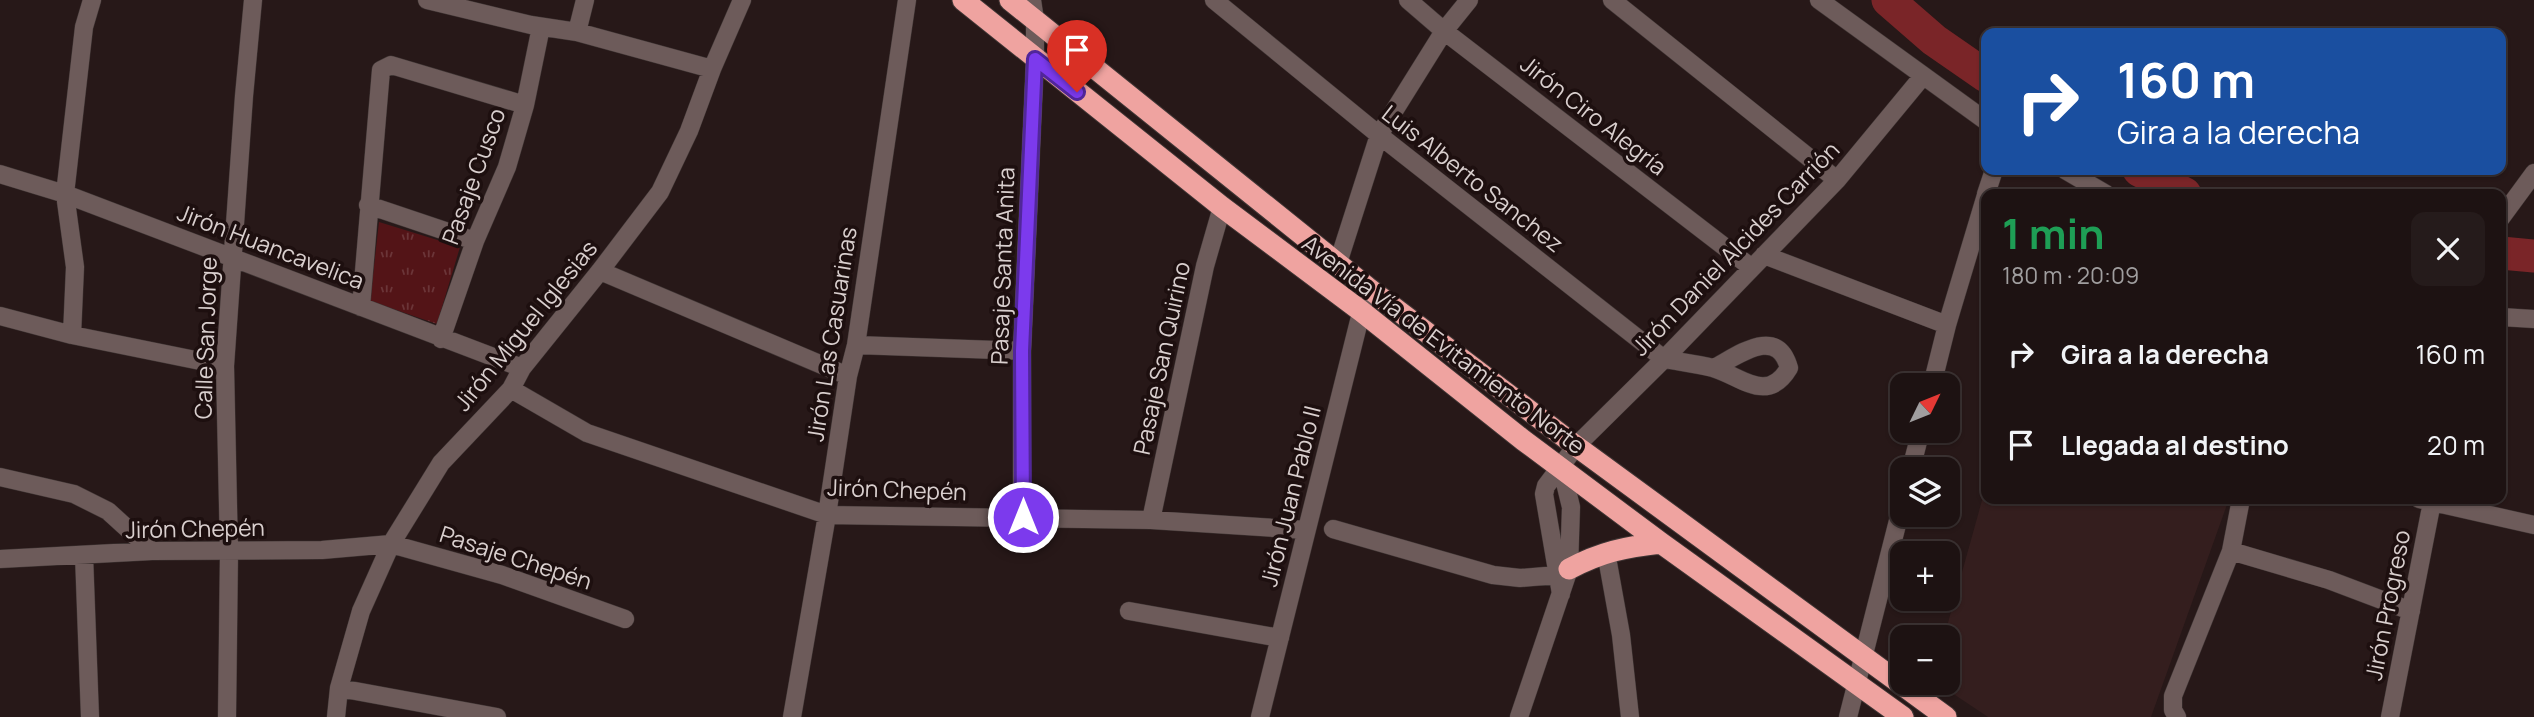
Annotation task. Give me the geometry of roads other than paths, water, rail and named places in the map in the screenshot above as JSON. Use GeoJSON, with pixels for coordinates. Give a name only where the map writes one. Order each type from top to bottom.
{"type":"FeatureCollection","features":[{"type":"Feature","properties":{"kind":"highway","name":"Avenida Vía de Evitamiento Norte"},"geometry":{"type":"LineString","coordinates":[[963,0],[1222,207],[1524,440],[1661,543],[1903,717]]}},
{"type":"Feature","properties":{"kind":"highway","name":"Avenida Vía de Evitamiento Norte"},"geometry":{"type":"LineString","coordinates":[[1010,0],[1034,10],[1367,287],[1576,446],[1946,717]]}},
{"type":"Feature","properties":{"kind":"highway"},"geometry":{"type":"LineString","coordinates":[[1563,572],[1618,548],[1661,543]]}},
{"type":"Feature","properties":{"kind":"highway"},"geometry":{"type":"LineString","coordinates":[[1773,623],[1787,601]]}},
{"type":"Feature","properties":{"kind":"street"},"geometry":{"type":"LineString","coordinates":[[72,334],[75,267],[65,194],[84,27],[92,0]]}},
{"type":"Feature","properties":{"kind":"street","name":"Calle San Jorge"},"geometry":{"type":"LineString","coordinates":[[227,717],[229,552],[225,366],[253,0]]}},
{"type":"Feature","properties":{"kind":"street"},"geometry":{"type":"LineString","coordinates":[[427,0],[446,2],[541,27],[576,32],[712,69]]}},
{"type":"Feature","properties":{"kind":"street"},"geometry":{"type":"LineString","coordinates":[[576,32],[585,0]]}},
{"type":"Feature","properties":{"kind":"street","name":"Jirón Miguel Iglesias"},"geometry":{"type":"LineString","coordinates":[[336,717],[339,688],[361,611],[391,544],[441,463],[511,389],[522,368],[660,192],[689,131],[742,0]]}},
{"type":"Feature","properties":{"kind":"street","name":"Jirón Las Casuarinas"},"geometry":{"type":"LineString","coordinates":[[792,717],[848,376],[856,345],[907,0]]}},
{"type":"Feature","properties":{"kind":"street","name":"Luis Alberto Sanchez"},"geometry":{"type":"LineString","coordinates":[[1214,0],[1379,135],[1664,359],[1714,368]]}},
{"type":"Feature","properties":{"kind":"street","name":"Jirón Ciro Alegría"},"geometry":{"type":"LineString","coordinates":[[1408,0],[1444,31],[1758,262],[1947,325]]}},
{"type":"Feature","properties":{"kind":"street"},"geometry":{"type":"LineString","coordinates":[[1338,263],[1379,135],[1444,31],[1469,0]]}},
{"type":"Feature","properties":{"kind":"street"},"geometry":{"type":"LineString","coordinates":[[1612,0],[1837,180]]}},
{"type":"Feature","properties":{"kind":"street"},"geometry":{"type":"LineString","coordinates":[[1819,0],[1981,117]]}},
{"type":"Feature","properties":{"kind":"street","name":"Pasaje Santa Anita"},"geometry":{"type":"LineString","coordinates":[[1023,517],[1022,351],[1035,59],[1034,10]]}},
{"type":"Feature","properties":{"kind":"street","name":"Pasaje Cusco"},"geometry":{"type":"LineString","coordinates":[[441,339],[475,241],[507,167],[525,105],[541,27]]}},
{"type":"Feature","properties":{"kind":"street"},"geometry":{"type":"LineString","coordinates":[[360,307],[381,70],[391,65],[525,105]]}},
{"type":"Feature","properties":{"kind":"street","name":"Jirón Daniel Alcides Carrión"},"geometry":{"type":"LineString","coordinates":[[1563,572],[1544,494],[1546,486],[1576,446],[1837,180],[1923,76]]}},
{"type":"Feature","properties":{"kind":"street"},"geometry":{"type":"LineString","coordinates":[[2506,213],[2526,195],[2534,173]]}},
{"type":"Feature","properties":{"kind":"street","name":"Jirón Huancavelica"},"geometry":{"type":"LineString","coordinates":[[0,174],[65,194],[522,368]]}},
{"type":"Feature","properties":{"kind":"street"},"geometry":{"type":"LineString","coordinates":[[2074,175],[2097,189]]}},
{"type":"Feature","properties":{"kind":"street"},"geometry":{"type":"LineString","coordinates":[[368,205],[475,241]]}},
{"type":"Feature","properties":{"kind":"street","name":"Pasaje San Quirino"},"geometry":{"type":"LineString","coordinates":[[1151,520],[1205,266],[1222,207]]}},
{"type":"Feature","properties":{"kind":"street"},"geometry":{"type":"LineString","coordinates":[[1935,373],[1981,211]]}},
{"type":"Feature","properties":{"kind":"street"},"geometry":{"type":"LineString","coordinates":[[600,271],[848,376]]}},
{"type":"Feature","properties":{"kind":"street","name":"Jirón Juan Pablo II"},"geometry":{"type":"LineString","coordinates":[[1260,717],[1367,287]]}},
{"type":"Feature","properties":{"kind":"street"},"geometry":{"type":"LineString","coordinates":[[0,316],[225,366]]}},
{"type":"Feature","properties":{"kind":"street"},"geometry":{"type":"LineString","coordinates":[[2506,317],[2534,319]]}},
{"type":"Feature","properties":{"kind":"street"},"geometry":{"type":"LineString","coordinates":[[856,345],[1022,351]]}},
{"type":"Feature","properties":{"kind":"street","name":"Jirón Chepén"},"geometry":{"type":"LineString","coordinates":[[511,389],[587,433],[827,515],[1151,520],[1306,530]]}},
{"type":"Feature","properties":{"kind":"street"},"geometry":{"type":"LineString","coordinates":[[1519,717],[1561,594],[1571,507],[1561,466]]}},
{"type":"Feature","properties":{"kind":"street"},"geometry":{"type":"LineString","coordinates":[[0,477],[75,494],[108,511],[152,551]]}},
{"type":"Feature","properties":{"kind":"street"},"geometry":{"type":"LineString","coordinates":[[2175,714],[2173,696],[2231,551],[2240,504]]}},
{"type":"Feature","properties":{"kind":"street","name":"Jirón Progreso"},"geometry":{"type":"LineString","coordinates":[[2390,717],[2411,611],[2424,504]]}},
{"type":"Feature","properties":{"kind":"street"},"geometry":{"type":"LineString","coordinates":[[2442,504],[2534,525]]}},
{"type":"Feature","properties":{"kind":"street"},"geometry":{"type":"LineString","coordinates":[[1848,717],[1897,527]]}},
{"type":"Feature","properties":{"kind":"street"},"geometry":{"type":"LineString","coordinates":[[1333,529],[1493,575],[1520,578],[1563,572]]}},
{"type":"Feature","properties":{"kind":"street","name":"Jirón Chepén"},"geometry":{"type":"LineString","coordinates":[[0,559],[152,551],[323,550],[391,544]]}},
{"type":"Feature","properties":{"kind":"street","name":"Pasaje Chepén"},"geometry":{"type":"LineString","coordinates":[[391,544],[502,575],[625,619]]}},
{"type":"Feature","properties":{"kind":"street"},"geometry":{"type":"LineString","coordinates":[[2231,551],[2329,580],[2411,611]]}},
{"type":"Feature","properties":{"kind":"street"},"geometry":{"type":"LineString","coordinates":[[1606,552],[1621,635],[1630,717]]}},
{"type":"Feature","properties":{"kind":"street"},"geometry":{"type":"LineString","coordinates":[[84,555],[90,717]]}},
{"type":"Feature","properties":{"kind":"street"},"geometry":{"type":"LineString","coordinates":[[1129,611],[1280,638]]}},
{"type":"Feature","properties":{"kind":"street"},"geometry":{"type":"LineString","coordinates":[[339,688],[497,717]]}},
{"type":"Feature","properties":{"kind":"waterway"},"geometry":{"type":"LineString","coordinates":[[1888,0],[1934,40],[1981,73]]}},
{"type":"Feature","properties":{"kind":"waterway"},"geometry":{"type":"LineString","coordinates":[[2149,175],[2175,189]]}},
{"type":"Feature","properties":{"kind":"waterway"},"geometry":{"type":"LineString","coordinates":[[2506,253],[2534,256]]}}]}
